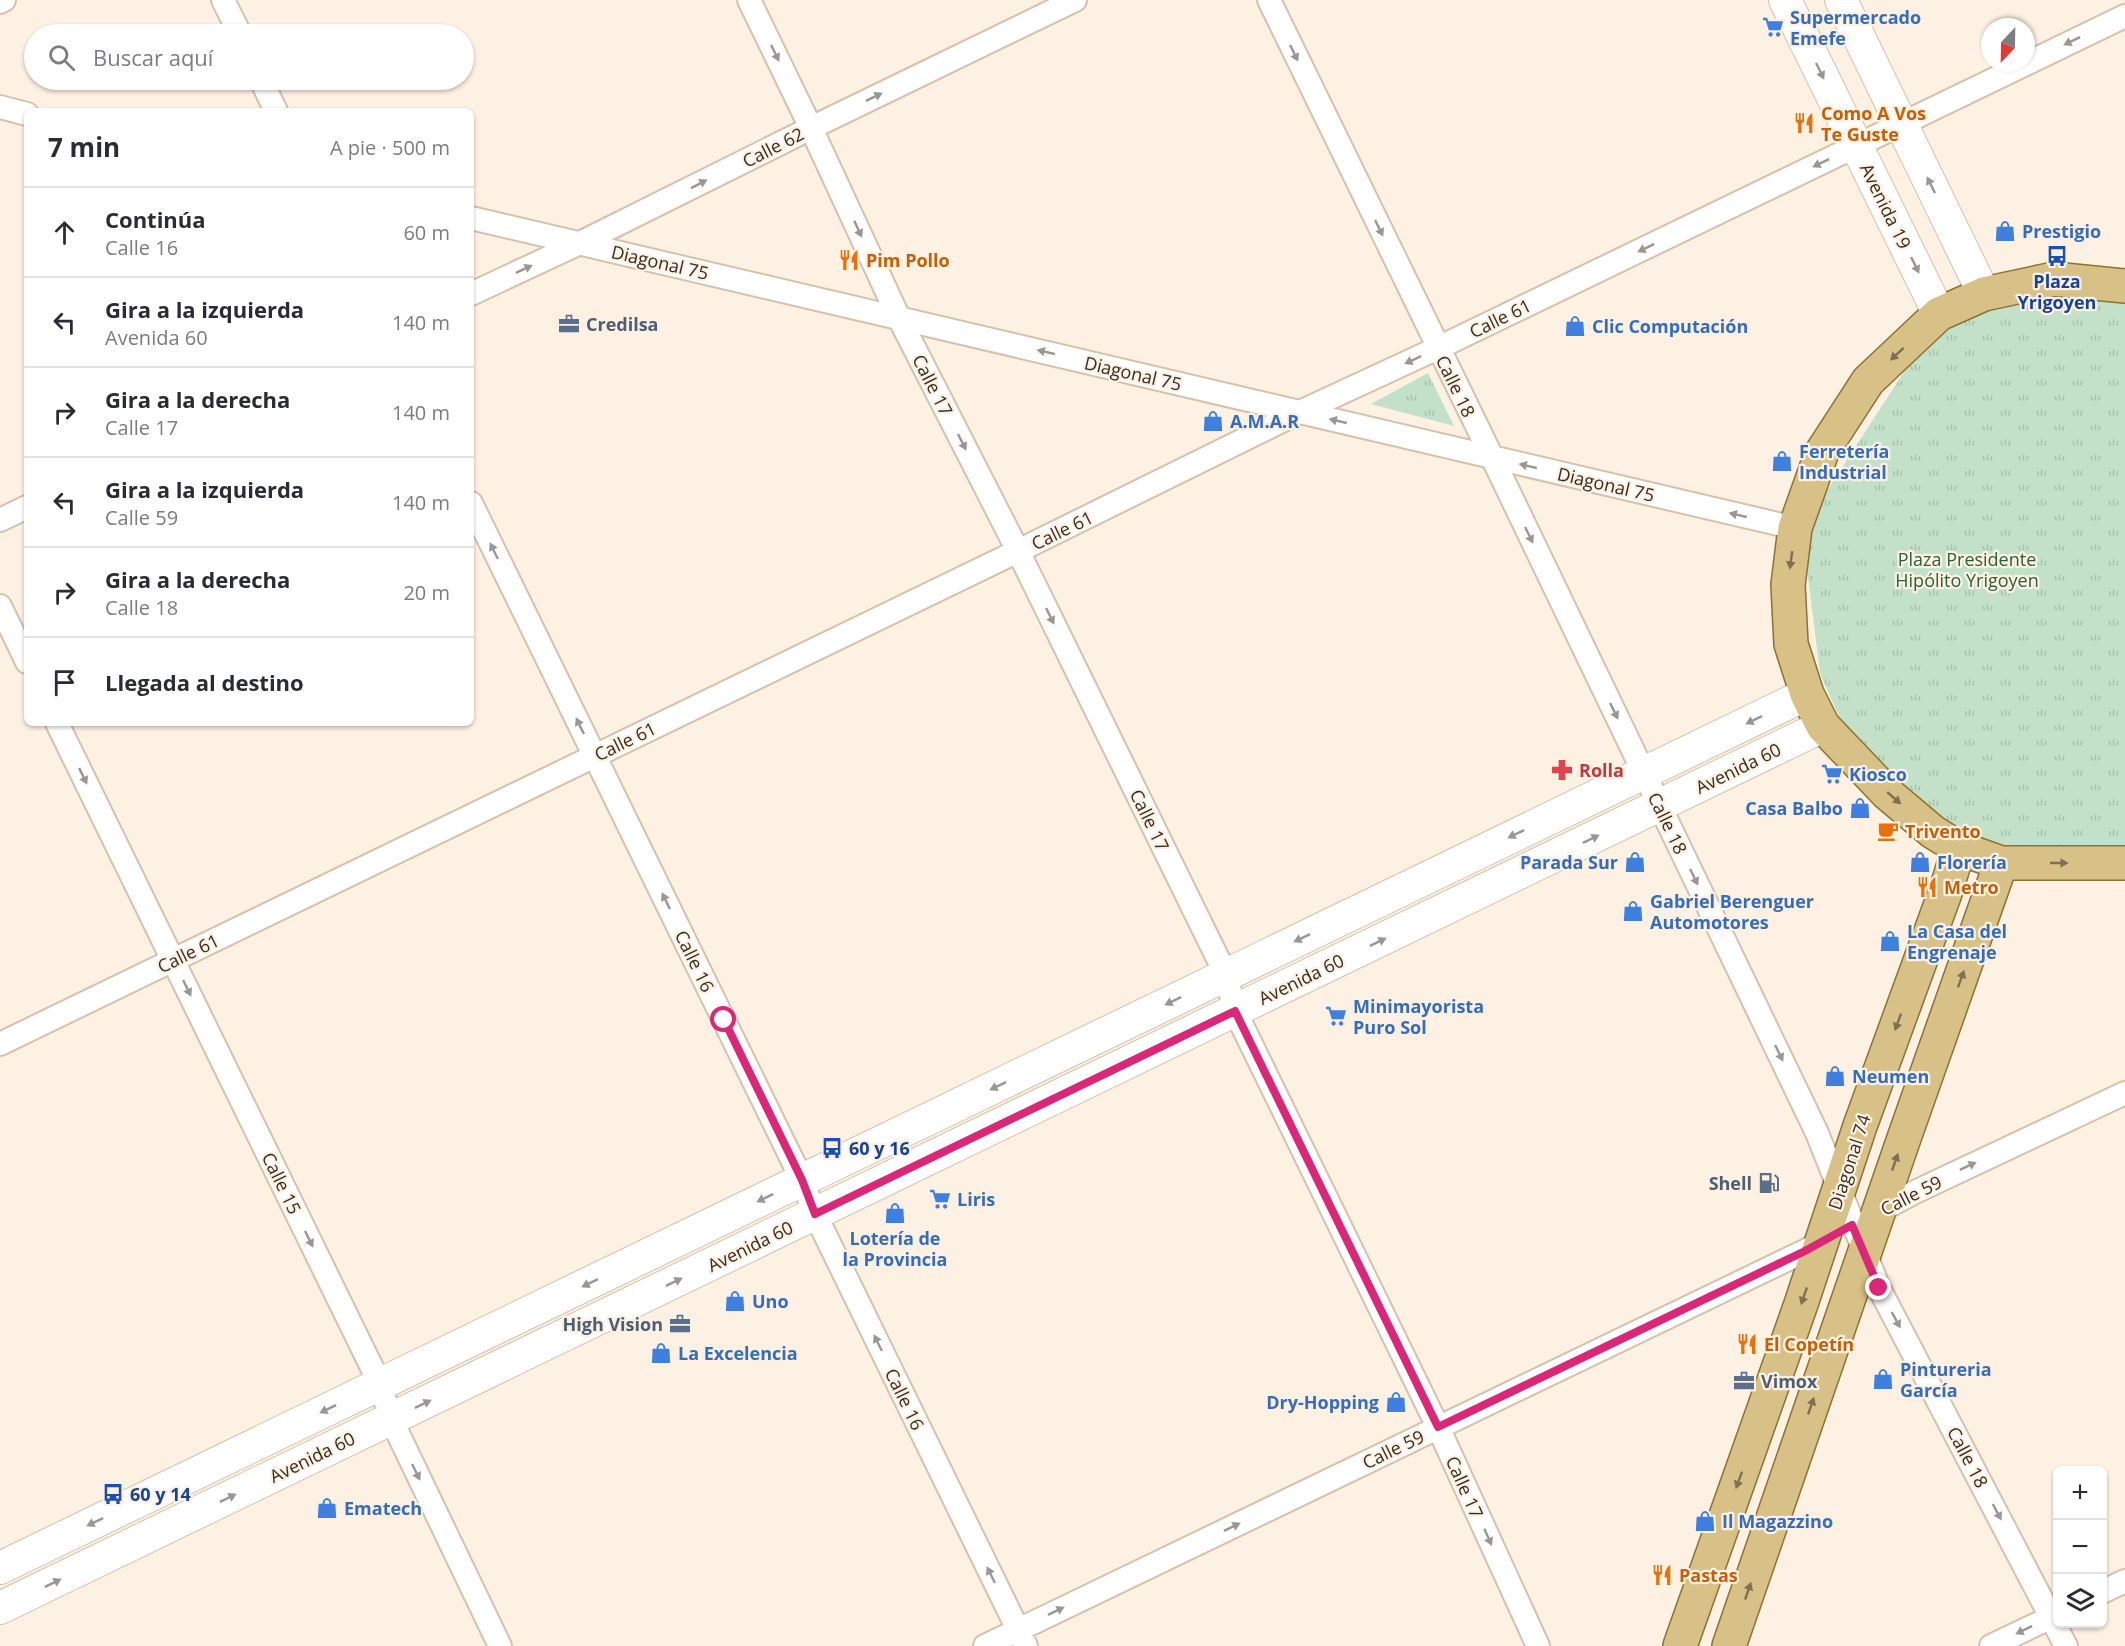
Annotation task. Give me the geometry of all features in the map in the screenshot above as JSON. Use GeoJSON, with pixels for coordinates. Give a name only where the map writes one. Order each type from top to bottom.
{"type":"FeatureCollection","features":[{"type":"Feature","properties":{"kind":"main road","name":"Avenida 19"},"geometry":{"type":"LineString","coordinates":[[1785,0],[1939,314]]}},
{"type":"Feature","properties":{"kind":"main road"},"geometry":{"type":"LineString","coordinates":[[1841,0],[1984,294]]}},
{"type":"Feature","properties":{"kind":"main road"},"geometry":{"type":"LineString","coordinates":[[2125,286],[2054,279],[1984,294],[1939,314],[1868,381],[1822,452],[1795,528],[1788,585],[1791,644],[1807,694],[1823,726],[1888,794],[1933,832],[1959,848],[2001,863],[2125,863]]}},
{"type":"Feature","properties":{"kind":"main road","name":"Avenida 60"},"geometry":{"type":"LineString","coordinates":[[0,1568],[1807,694]]}},
{"type":"Feature","properties":{"kind":"main road","name":"Avenida 60"},"geometry":{"type":"LineString","coordinates":[[0,1608],[1823,726]]}},
{"type":"Feature","properties":{"kind":"main road","name":"Diagonal 74"},"geometry":{"type":"LineString","coordinates":[[1680,1646],[1959,848]]}},
{"type":"Feature","properties":{"kind":"main road"},"geometry":{"type":"LineString","coordinates":[[1729,1646],[1865,1229],[2001,863]]}},
{"type":"Feature","properties":{"kind":"street"},"geometry":{"type":"LineString","coordinates":[[223,0],[235,24]]}},
{"type":"Feature","properties":{"kind":"street","name":"Calle 17"},"geometry":{"type":"LineString","coordinates":[[749,0],[899,318],[1018,552],[1226,975],[1235,1011],[1438,1427],[1538,1646]]}},
{"type":"Feature","properties":{"kind":"street","name":"Calle 62"},"geometry":{"type":"LineString","coordinates":[[474,293],[580,243],[1075,0]]}},
{"type":"Feature","properties":{"kind":"street","name":"Calle 18"},"geometry":{"type":"LineString","coordinates":[[1269,0],[1812,1122],[1839,1190],[1865,1229],[1879,1288],[2053,1611]]}},
{"type":"Feature","properties":{"kind":"street","name":"Calle 61"},"geometry":{"type":"LineString","coordinates":[[0,1044],[1018,552],[1300,412],[1438,348],[2125,16]]}},
{"type":"Feature","properties":{"kind":"street"},"geometry":{"type":"LineString","coordinates":[[266,90],[275,108]]}},
{"type":"Feature","properties":{"kind":"street"},"geometry":{"type":"LineString","coordinates":[[0,107],[24,113]]}},
{"type":"Feature","properties":{"kind":"street","name":"Diagonal 75"},"geometry":{"type":"LineString","coordinates":[[474,219],[1795,528]]}},
{"type":"Feature","properties":{"kind":"street"},"geometry":{"type":"LineString","coordinates":[[0,520],[24,508]]}},
{"type":"Feature","properties":{"kind":"street","name":"Calle 16"},"geometry":{"type":"LineString","coordinates":[[474,509],[802,1180],[815,1214],[1022,1638]]}},
{"type":"Feature","properties":{"kind":"street"},"geometry":{"type":"LineString","coordinates":[[0,606],[24,656]]}},
{"type":"Feature","properties":{"kind":"street","name":"Calle 15"},"geometry":{"type":"LineString","coordinates":[[58,726],[380,1384],[391,1419],[500,1646]]}},
{"type":"Feature","properties":{"kind":"street","name":"Calle 59"},"geometry":{"type":"LineString","coordinates":[[985,1646],[1022,1638],[1438,1427],[1822,1240],[1865,1229],[1912,1193],[2125,1093]]}},
{"type":"Feature","properties":{"kind":"street"},"geometry":{"type":"LineString","coordinates":[[2107,1590],[2125,1581]]}},
{"type":"Feature","properties":{"kind":"street"},"geometry":{"type":"LineString","coordinates":[[1991,1646],[2053,1616]]}},
{"type":"Feature","properties":{"kind":"street","name":"Calle 18"},"geometry":{"type":"LineString","coordinates":[[2060,1628],[2066,1646]]}},
{"type":"Feature","properties":{"kind":"green space","name":"Plaza Presidente Hipólito Yrigoyen"},"geometry":{"type":"Polygon","coordinates":[[[2125,300],[2125,850],[2000,853],[1959,837],[1841,722],[1820,673],[1802,529],[1926,338],[2004,303],[2125,300]]]}},
{"type":"Feature","properties":{"kind":"green space"},"geometry":{"type":"Polygon","coordinates":[[[1428,373],[1454,426],[1371,404],[1428,373]]]}},
{"type":"Feature","properties":{"kind":"place","name":"Supermercado Emefe"},"geometry":{"type":"Point","coordinates":[1773,27]}},
{"type":"Feature","properties":{"kind":"place","name":"Como A Vos Te Guste"},"geometry":{"type":"Point","coordinates":[1804,123]}},
{"type":"Feature","properties":{"kind":"place","name":"Prestigio"},"geometry":{"type":"Point","coordinates":[2005,231]}},
{"type":"Feature","properties":{"kind":"place","name":"Plaza Yrigoyen"},"geometry":{"type":"Point","coordinates":[2057,256]}},
{"type":"Feature","properties":{"kind":"place","name":"Pim Pollo"},"geometry":{"type":"Point","coordinates":[849,260]}},
{"type":"Feature","properties":{"kind":"place","name":"Credilsa"},"geometry":{"type":"Point","coordinates":[569,324]}},
{"type":"Feature","properties":{"kind":"place","name":"Clic Computación"},"geometry":{"type":"Point","coordinates":[1575,326]}},
{"type":"Feature","properties":{"kind":"place","name":"A.M.A.R"},"geometry":{"type":"Point","coordinates":[1213,421]}},
{"type":"Feature","properties":{"kind":"place","name":"Ferretería Industrial"},"geometry":{"type":"Point","coordinates":[1782,461]}},
{"type":"Feature","properties":{"kind":"place","name":"Rolla"},"geometry":{"type":"Point","coordinates":[1562,770]}},
{"type":"Feature","properties":{"kind":"place","name":"Kiosco"},"geometry":{"type":"Point","coordinates":[1832,774]}},
{"type":"Feature","properties":{"kind":"place","name":"Casa Balbo"},"geometry":{"type":"Point","coordinates":[1860,808]}},
{"type":"Feature","properties":{"kind":"place","name":"Trivento"},"geometry":{"type":"Point","coordinates":[1888,831]}},
{"type":"Feature","properties":{"kind":"place","name":"Parada Sur"},"geometry":{"type":"Point","coordinates":[1635,862]}},
{"type":"Feature","properties":{"kind":"place","name":"Florería"},"geometry":{"type":"Point","coordinates":[1920,862]}},
{"type":"Feature","properties":{"kind":"place","name":"Metro"},"geometry":{"type":"Point","coordinates":[1927,887]}},
{"type":"Feature","properties":{"kind":"place","name":"Gabriel Berenguer Automotores"},"geometry":{"type":"Point","coordinates":[1633,911]}},
{"type":"Feature","properties":{"kind":"place","name":"La Casa del Engrenaje"},"geometry":{"type":"Point","coordinates":[1890,941]}},
{"type":"Feature","properties":{"kind":"place","name":"Minimayorista Puro Sol"},"geometry":{"type":"Point","coordinates":[1336,1016]}},
{"type":"Feature","properties":{"kind":"place","name":"Neumen"},"geometry":{"type":"Point","coordinates":[1835,1076]}},
{"type":"Feature","properties":{"kind":"place","name":"60 y 16"},"geometry":{"type":"Point","coordinates":[832,1148]}},
{"type":"Feature","properties":{"kind":"place","name":"Shell"},"geometry":{"type":"Point","coordinates":[1769,1183]}},
{"type":"Feature","properties":{"kind":"place","name":"Liris"},"geometry":{"type":"Point","coordinates":[940,1199]}},
{"type":"Feature","properties":{"kind":"place","name":"Lotería de la Provincia"},"geometry":{"type":"Point","coordinates":[895,1213]}},
{"type":"Feature","properties":{"kind":"place","name":"Uno"},"geometry":{"type":"Point","coordinates":[735,1301]}},
{"type":"Feature","properties":{"kind":"place","name":"High Vision"},"geometry":{"type":"Point","coordinates":[680,1324]}},
{"type":"Feature","properties":{"kind":"place","name":"El Copetín"},"geometry":{"type":"Point","coordinates":[1747,1344]}},
{"type":"Feature","properties":{"kind":"place","name":"La Excelencia"},"geometry":{"type":"Point","coordinates":[661,1353]}},
{"type":"Feature","properties":{"kind":"place","name":"Pintureria García"},"geometry":{"type":"Point","coordinates":[1883,1379]}},
{"type":"Feature","properties":{"kind":"place","name":"Vimox"},"geometry":{"type":"Point","coordinates":[1744,1381]}},
{"type":"Feature","properties":{"kind":"place","name":"Dry-Hopping"},"geometry":{"type":"Point","coordinates":[1396,1402]}},
{"type":"Feature","properties":{"kind":"place","name":"60 y 14"},"geometry":{"type":"Point","coordinates":[113,1494]}},
{"type":"Feature","properties":{"kind":"place","name":"Ematech"},"geometry":{"type":"Point","coordinates":[327,1508]}},
{"type":"Feature","properties":{"kind":"place","name":"Il Magazzino"},"geometry":{"type":"Point","coordinates":[1705,1521]}},
{"type":"Feature","properties":{"kind":"place","name":"Pastas"},"geometry":{"type":"Point","coordinates":[1662,1575]}},
{"type":"Feature","properties":{"kind":"route"},"geometry":{"type":"LineString","coordinates":[[724,1020],[802,1180],[815,1214],[1235,1011],[1438,1427],[1805,1251],[1852,1225],[1879,1288]]}}]}
